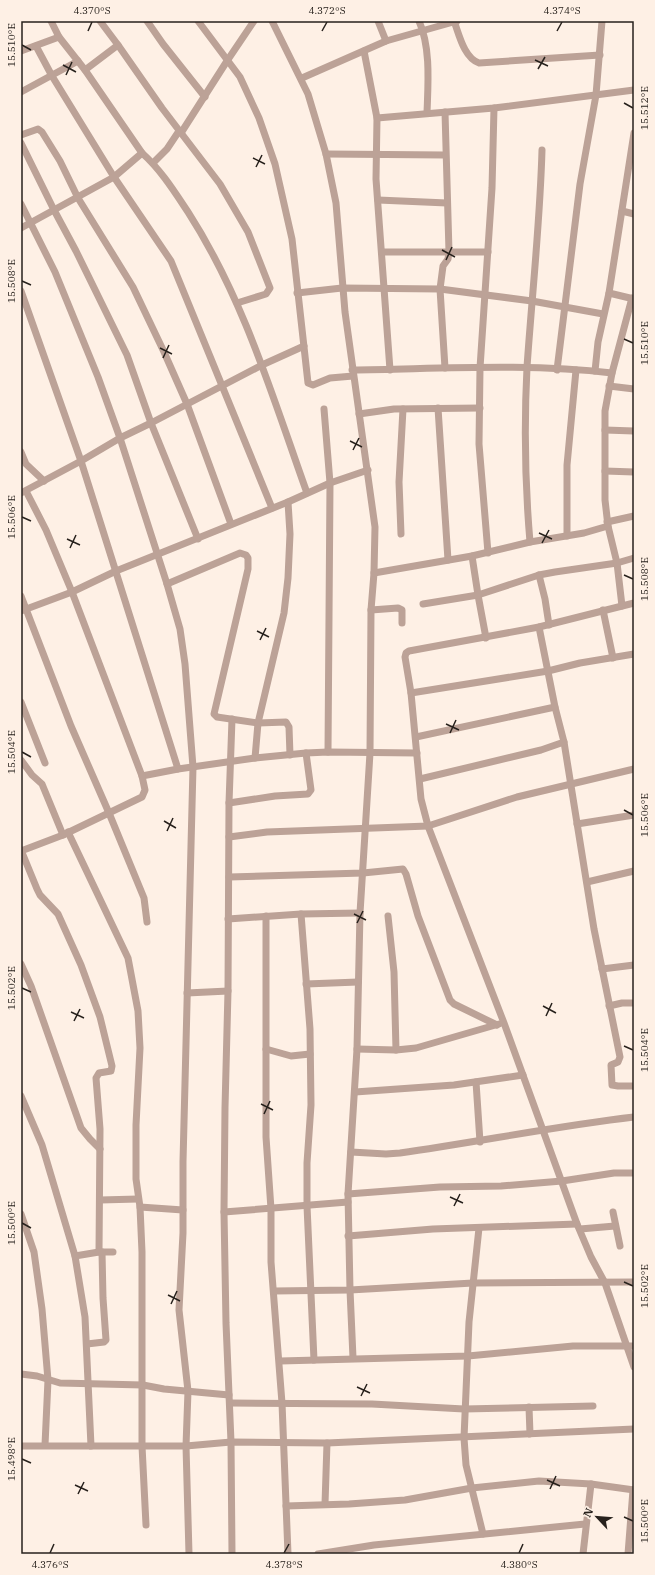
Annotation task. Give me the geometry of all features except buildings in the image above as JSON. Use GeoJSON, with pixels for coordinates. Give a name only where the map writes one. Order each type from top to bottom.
{"type":"FeatureCollection","features":[{"type":"Feature","properties":{"kind":"street"},"geometry":{"type":"LineString","coordinates":[[51,21],[59,36],[85,70],[142,153],[153,163],[170,184],[207,242],[237,303],[262,365],[307,493]]}},
{"type":"Feature","properties":{"kind":"street"},"geometry":{"type":"LineString","coordinates":[[100,21],[162,108],[216,178],[240,216],[248,232],[270,288],[266,294],[237,303]]}},
{"type":"Feature","properties":{"kind":"street"},"geometry":{"type":"LineString","coordinates":[[147,21],[163,44],[205,96]]}},
{"type":"Feature","properties":{"kind":"street"},"geometry":{"type":"LineString","coordinates":[[198,21],[240,77],[259,118],[275,164],[292,239],[297,293],[309,384],[313,385],[330,378],[353,373],[445,368],[576,370],[612,373]]}},
{"type":"Feature","properties":{"kind":"street"},"geometry":{"type":"LineString","coordinates":[[153,163],[167,149],[180,132],[254,21]]}},
{"type":"Feature","properties":{"kind":"street"},"geometry":{"type":"LineString","coordinates":[[272,21],[302,78],[308,94],[326,154],[336,203],[342,288],[375,527],[374,573],[371,610],[370,754],[360,913],[357,1049],[348,1194],[348,1236],[353,1358]]}},
{"type":"Feature","properties":{"kind":"street"},"geometry":{"type":"LineString","coordinates":[[378,21],[386,41]]}},
{"type":"Feature","properties":{"kind":"street"},"geometry":{"type":"LineString","coordinates":[[419,21],[423,30],[428,76],[427,113]]}},
{"type":"Feature","properties":{"kind":"street"},"geometry":{"type":"LineString","coordinates":[[302,78],[386,41],[455,21],[462,44],[470,58],[479,63],[600,55]]}},
{"type":"Feature","properties":{"kind":"street"},"geometry":{"type":"LineString","coordinates":[[557,370],[580,184],[596,95],[602,21]]}},
{"type":"Feature","properties":{"kind":"street"},"geometry":{"type":"LineString","coordinates":[[21,51],[59,36]]}},
{"type":"Feature","properties":{"kind":"street"},"geometry":{"type":"LineString","coordinates":[[85,70],[118,45]]}},
{"type":"Feature","properties":{"kind":"street"},"geometry":{"type":"LineString","coordinates":[[36,46],[52,76],[114,177],[171,261],[272,508]]}},
{"type":"Feature","properties":{"kind":"street"},"geometry":{"type":"LineString","coordinates":[[364,51],[377,118],[376,155],[378,200],[390,370]]}},
{"type":"Feature","properties":{"kind":"street"},"geometry":{"type":"LineString","coordinates":[[21,92],[78,61]]}},
{"type":"Feature","properties":{"kind":"street"},"geometry":{"type":"LineString","coordinates":[[377,118],[494,108],[634,90]]}},
{"type":"Feature","properties":{"kind":"street"},"geometry":{"type":"LineString","coordinates":[[488,553],[479,444],[480,368],[492,188],[494,108]]}},
{"type":"Feature","properties":{"kind":"street"},"geometry":{"type":"LineString","coordinates":[[445,112],[449,252],[448,260],[443,266],[440,289],[445,368]]}},
{"type":"Feature","properties":{"kind":"street"},"geometry":{"type":"LineString","coordinates":[[21,136],[36,130],[40,130],[60,162],[78,198],[133,287],[187,404],[231,524]]}},
{"type":"Feature","properties":{"kind":"street"},"geometry":{"type":"LineString","coordinates":[[595,371],[598,342],[603,314],[609,293],[634,133]]}},
{"type":"Feature","properties":{"kind":"street"},"geometry":{"type":"LineString","coordinates":[[21,143],[127,355],[151,423],[198,539]]}},
{"type":"Feature","properties":{"kind":"street"},"geometry":{"type":"LineString","coordinates":[[530,542],[526,464],[527,369],[537,245],[542,150]]}},
{"type":"Feature","properties":{"kind":"street"},"geometry":{"type":"LineString","coordinates":[[21,228],[114,177],[142,153]]}},
{"type":"Feature","properties":{"kind":"street"},"geometry":{"type":"LineString","coordinates":[[326,154],[446,155]]}},
{"type":"Feature","properties":{"kind":"street"},"geometry":{"type":"LineString","coordinates":[[378,200],[447,203]]}},
{"type":"Feature","properties":{"kind":"street"},"geometry":{"type":"LineString","coordinates":[[21,204],[55,272],[98,377],[120,438],[167,584],[180,630],[185,664],[193,767],[183,1210],[179,1310],[188,1391],[186,1446],[189,1554]]}},
{"type":"Feature","properties":{"kind":"street"},"geometry":{"type":"LineString","coordinates":[[622,211],[634,214]]}},
{"type":"Feature","properties":{"kind":"street"},"geometry":{"type":"LineString","coordinates":[[382,252],[488,252]]}},
{"type":"Feature","properties":{"kind":"street"},"geometry":{"type":"LineString","coordinates":[[297,293],[342,288],[440,289],[532,301],[603,314]]}},
{"type":"Feature","properties":{"kind":"street"},"geometry":{"type":"LineString","coordinates":[[21,291],[81,461],[178,768]]}},
{"type":"Feature","properties":{"kind":"street"},"geometry":{"type":"LineString","coordinates":[[609,293],[633,298],[612,373],[605,411],[605,500],[607,524],[617,563],[622,606]]}},
{"type":"Feature","properties":{"kind":"street"},"geometry":{"type":"LineString","coordinates":[[87,1344],[104,1342],[106,1340],[102,1298],[100,1129],[96,1078],[97,1074],[109,1073],[112,1069],[106,1035],[95,1000],[68,935],[55,910],[40,895],[21,851],[66,834],[109,813],[143,796],[145,790],[142,776],[72,592],[46,530],[23,492],[120,438],[262,365],[304,346]]}},
{"type":"Feature","properties":{"kind":"street"},"geometry":{"type":"LineString","coordinates":[[566,536],[567,465],[576,370]]}},
{"type":"Feature","properties":{"kind":"street"},"geometry":{"type":"LineString","coordinates":[[609,386],[634,390]]}},
{"type":"Feature","properties":{"kind":"street"},"geometry":{"type":"LineString","coordinates":[[359,414],[404,408],[480,408]]}},
{"type":"Feature","properties":{"kind":"street"},"geometry":{"type":"LineString","coordinates":[[401,534],[399,475],[404,408]]}},
{"type":"Feature","properties":{"kind":"street"},"geometry":{"type":"LineString","coordinates":[[438,408],[448,560]]}},
{"type":"Feature","properties":{"kind":"street"},"geometry":{"type":"LineString","coordinates":[[324,409],[330,483],[328,752]]}},
{"type":"Feature","properties":{"kind":"street"},"geometry":{"type":"LineString","coordinates":[[605,430],[634,431]]}},
{"type":"Feature","properties":{"kind":"street"},"geometry":{"type":"LineString","coordinates":[[21,452],[26,464],[44,481]]}},
{"type":"Feature","properties":{"kind":"street"},"geometry":{"type":"LineString","coordinates":[[23,610],[72,592],[116,571],[288,502],[330,483],[368,470]]}},
{"type":"Feature","properties":{"kind":"street"},"geometry":{"type":"LineString","coordinates":[[605,471],[634,472]]}},
{"type":"Feature","properties":{"kind":"street"},"geometry":{"type":"LineString","coordinates":[[255,758],[258,723],[286,599],[290,534],[288,502]]}},
{"type":"Feature","properties":{"kind":"street"},"geometry":{"type":"LineString","coordinates":[[374,573],[488,553],[530,542],[566,536],[634,516]]}},
{"type":"Feature","properties":{"kind":"street"},"geometry":{"type":"LineString","coordinates":[[167,584],[240,553],[245,554],[248,558],[248,569],[214,714],[217,716],[258,723],[288,723],[290,755]]}},
{"type":"Feature","properties":{"kind":"street"},"geometry":{"type":"LineString","coordinates":[[472,556],[486,638]]}},
{"type":"Feature","properties":{"kind":"street"},"geometry":{"type":"LineString","coordinates":[[423,604],[478,595],[539,575],[581,567],[617,563],[634,558]]}},
{"type":"Feature","properties":{"kind":"street"},"geometry":{"type":"LineString","coordinates":[[539,575],[549,625]]}},
{"type":"Feature","properties":{"kind":"street"},"geometry":{"type":"LineString","coordinates":[[21,596],[23,610],[144,898],[148,922]]}},
{"type":"Feature","properties":{"kind":"street"},"geometry":{"type":"LineString","coordinates":[[634,603],[540,627],[407,652],[405,657],[411,693],[422,799],[428,826],[501,1024],[523,1075],[579,1226],[591,1256],[605,1283],[634,1367]]}},
{"type":"Feature","properties":{"kind":"street"},"geometry":{"type":"LineString","coordinates":[[371,610],[398,608],[402,610],[402,623]]}},
{"type":"Feature","properties":{"kind":"street"},"geometry":{"type":"LineString","coordinates":[[603,610],[613,658]]}},
{"type":"Feature","properties":{"kind":"street"},"geometry":{"type":"LineString","coordinates":[[540,627],[555,708],[564,742],[602,969],[620,1059],[618,1062],[611,1065],[612,1085],[634,1086]]}},
{"type":"Feature","properties":{"kind":"street"},"geometry":{"type":"LineString","coordinates":[[411,693],[548,671],[580,663],[634,654]]}},
{"type":"Feature","properties":{"kind":"street"},"geometry":{"type":"LineString","coordinates":[[21,702],[45,763]]}},
{"type":"Feature","properties":{"kind":"street"},"geometry":{"type":"LineString","coordinates":[[416,737],[555,708]]}},
{"type":"Feature","properties":{"kind":"street"},"geometry":{"type":"LineString","coordinates":[[232,719],[228,836],[228,991],[224,1212],[231,1442],[232,1554]]}},
{"type":"Feature","properties":{"kind":"street"},"geometry":{"type":"LineString","coordinates":[[420,779],[564,742]]}},
{"type":"Feature","properties":{"kind":"street"},"geometry":{"type":"LineString","coordinates":[[229,802],[275,796],[308,794],[311,790],[306,753]]}},
{"type":"Feature","properties":{"kind":"street"},"geometry":{"type":"LineString","coordinates":[[142,776],[178,768],[306,753],[417,753]]}},
{"type":"Feature","properties":{"kind":"street"},"geometry":{"type":"LineString","coordinates":[[21,760],[32,775],[42,784],[125,952],[136,995],[140,1048],[136,1125],[136,1179],[142,1252],[142,1446],[146,1525]]}},
{"type":"Feature","properties":{"kind":"street"},"geometry":{"type":"LineString","coordinates":[[228,836],[266,832],[365,829],[385,826],[428,826],[517,797],[571,785],[634,768]]}},
{"type":"Feature","properties":{"kind":"street"},"geometry":{"type":"LineString","coordinates":[[577,824],[634,815]]}},
{"type":"Feature","properties":{"kind":"street"},"geometry":{"type":"LineString","coordinates":[[229,877],[363,873],[401,868],[405,871],[418,916],[450,1000],[454,1004],[501,1024]]}},
{"type":"Feature","properties":{"kind":"street"},"geometry":{"type":"LineString","coordinates":[[587,882],[634,871]]}},
{"type":"Feature","properties":{"kind":"street"},"geometry":{"type":"LineString","coordinates":[[228,919],[301,914],[360,913]]}},
{"type":"Feature","properties":{"kind":"street"},"geometry":{"type":"LineString","coordinates":[[301,914],[310,1054],[311,1105],[307,1163],[314,1360]]}},
{"type":"Feature","properties":{"kind":"street"},"geometry":{"type":"LineString","coordinates":[[266,916],[266,1138],[272,1262],[280,1361],[288,1554]]}},
{"type":"Feature","properties":{"kind":"street"},"geometry":{"type":"LineString","coordinates":[[388,916],[394,972],[396,1050]]}},
{"type":"Feature","properties":{"kind":"street"},"geometry":{"type":"LineString","coordinates":[[21,964],[31,986],[81,1128],[100,1149]]}},
{"type":"Feature","properties":{"kind":"street"},"geometry":{"type":"LineString","coordinates":[[602,969],[634,965]]}},
{"type":"Feature","properties":{"kind":"street"},"geometry":{"type":"LineString","coordinates":[[306,984],[358,982]]}},
{"type":"Feature","properties":{"kind":"street"},"geometry":{"type":"LineString","coordinates":[[187,993],[228,991]]}},
{"type":"Feature","properties":{"kind":"street"},"geometry":{"type":"LineString","coordinates":[[609,1006],[622,1003],[634,1003]]}},
{"type":"Feature","properties":{"kind":"street"},"geometry":{"type":"LineString","coordinates":[[357,1049],[396,1050],[416,1048],[501,1024]]}},
{"type":"Feature","properties":{"kind":"street"},"geometry":{"type":"LineString","coordinates":[[266,1049],[291,1056],[310,1054]]}},
{"type":"Feature","properties":{"kind":"street"},"geometry":{"type":"LineString","coordinates":[[355,1092],[454,1085],[523,1075]]}},
{"type":"Feature","properties":{"kind":"street"},"geometry":{"type":"LineString","coordinates":[[476,1082],[480,1142]]}},
{"type":"Feature","properties":{"kind":"street"},"geometry":{"type":"LineString","coordinates":[[21,1096],[42,1145],[75,1256],[86,1317],[91,1446]]}},
{"type":"Feature","properties":{"kind":"street"},"geometry":{"type":"LineString","coordinates":[[351,1152],[386,1154],[400,1153],[480,1142],[543,1130],[634,1117]]}},
{"type":"Feature","properties":{"kind":"street"},"geometry":{"type":"LineString","coordinates":[[348,1194],[440,1187],[501,1186],[562,1181],[597,1175],[634,1173]]}},
{"type":"Feature","properties":{"kind":"street"},"geometry":{"type":"LineString","coordinates":[[100,1200],[139,1203],[183,1210]]}},
{"type":"Feature","properties":{"kind":"street"},"geometry":{"type":"LineString","coordinates":[[224,1212],[348,1202]]}},
{"type":"Feature","properties":{"kind":"street"},"geometry":{"type":"LineString","coordinates":[[613,1212],[620,1246]]}},
{"type":"Feature","properties":{"kind":"street"},"geometry":{"type":"LineString","coordinates":[[21,1214],[34,1252],[37,1269],[48,1380],[45,1445]]}},
{"type":"Feature","properties":{"kind":"street"},"geometry":{"type":"LineString","coordinates":[[348,1236],[433,1229],[615,1226]]}},
{"type":"Feature","properties":{"kind":"street"},"geometry":{"type":"LineString","coordinates":[[479,1228],[469,1322],[464,1408],[464,1438],[466,1465],[483,1534]]}},
{"type":"Feature","properties":{"kind":"street"},"geometry":{"type":"LineString","coordinates":[[75,1256],[101,1252],[113,1252]]}},
{"type":"Feature","properties":{"kind":"street"},"geometry":{"type":"LineString","coordinates":[[274,1292],[350,1290],[473,1283],[634,1282]]}},
{"type":"Feature","properties":{"kind":"street"},"geometry":{"type":"LineString","coordinates":[[280,1361],[468,1356],[573,1346],[634,1346]]}},
{"type":"Feature","properties":{"kind":"street"},"geometry":{"type":"LineString","coordinates":[[21,1374],[37,1376],[60,1383],[142,1385],[229,1395]]}},
{"type":"Feature","properties":{"kind":"street"},"geometry":{"type":"LineString","coordinates":[[230,1403],[372,1404],[464,1408],[593,1406]]}},
{"type":"Feature","properties":{"kind":"street"},"geometry":{"type":"LineString","coordinates":[[528,1407],[530,1434]]}},
{"type":"Feature","properties":{"kind":"street"},"geometry":{"type":"LineString","coordinates":[[21,1446],[186,1446],[231,1442],[327,1443],[464,1438],[634,1429]]}},
{"type":"Feature","properties":{"kind":"street"},"geometry":{"type":"LineString","coordinates":[[325,1504],[327,1443]]}},
{"type":"Feature","properties":{"kind":"street"},"geometry":{"type":"LineString","coordinates":[[286,1506],[350,1504],[405,1500],[472,1488],[539,1481],[591,1484],[634,1490],[628,1554]]}},
{"type":"Feature","properties":{"kind":"street"},"geometry":{"type":"LineString","coordinates":[[583,1554],[585,1524],[591,1484]]}},
{"type":"Feature","properties":{"kind":"street"},"geometry":{"type":"LineString","coordinates":[[318,1554],[374,1545],[585,1524]]}}]}
